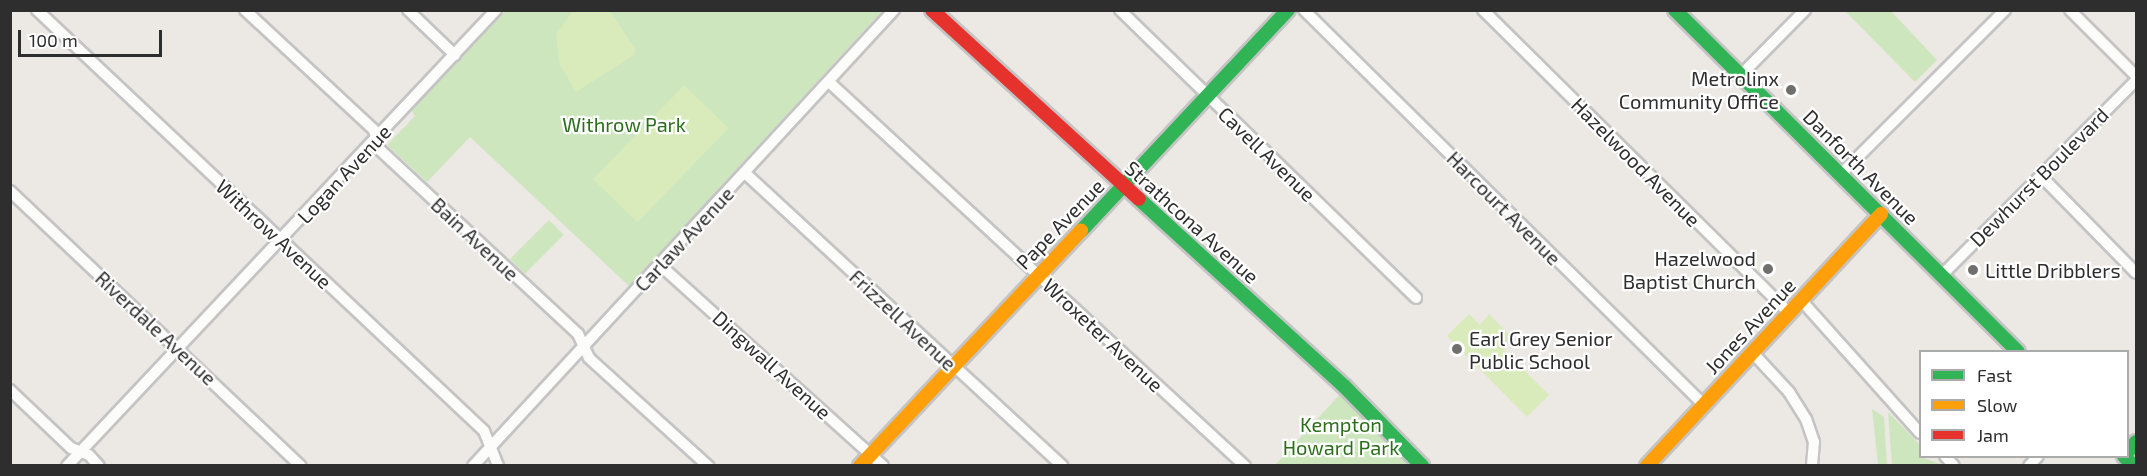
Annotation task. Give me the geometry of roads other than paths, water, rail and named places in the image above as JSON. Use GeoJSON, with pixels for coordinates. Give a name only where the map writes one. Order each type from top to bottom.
{"type":"FeatureCollection","features":[{"type":"Feature","properties":{"kind":"main road","name":"Strathcona Avenue"},"geometry":{"type":"LineString","coordinates":[[932,10],[1344,386],[1422,465]]}},
{"type":"Feature","properties":{"kind":"main road","name":"Pape Avenue"},"geometry":{"type":"LineString","coordinates":[[860,465],[1288,10]]}},
{"type":"Feature","properties":{"kind":"main road","name":"Danforth Avenue"},"geometry":{"type":"LineString","coordinates":[[1675,10],[2017,350]]}},
{"type":"Feature","properties":{"kind":"main road","name":"Jones Avenue"},"geometry":{"type":"LineString","coordinates":[[1647,465],[1881,214]]}},
{"type":"Feature","properties":{"kind":"street","name":"Withrow Avenue"},"geometry":{"type":"LineString","coordinates":[[37,10],[484,431],[489,449],[498,465]]}},
{"type":"Feature","properties":{"kind":"street","name":"Bain Avenue"},"geometry":{"type":"LineString","coordinates":[[245,10],[374,130],[379,149],[578,334],[583,348],[708,465]]}},
{"type":"Feature","properties":{"kind":"street"},"geometry":{"type":"LineString","coordinates":[[408,10],[455,55]]}},
{"type":"Feature","properties":{"kind":"street","name":"Logan Avenue"},"geometry":{"type":"LineString","coordinates":[[67,465],[282,242],[496,10]]}},
{"type":"Feature","properties":{"kind":"street","name":"Carlaw Avenue"},"geometry":{"type":"LineString","coordinates":[[473,465],[894,10]]}},
{"type":"Feature","properties":{"kind":"street","name":"Cavell Avenue"},"geometry":{"type":"LineString","coordinates":[[1120,10],[1416,297]]}},
{"type":"Feature","properties":{"kind":"street","name":"Harcourt Avenue"},"geometry":{"type":"LineString","coordinates":[[1304,10],[1704,405]]}},
{"type":"Feature","properties":{"kind":"street","name":"Hazelwood Avenue"},"geometry":{"type":"LineString","coordinates":[[1483,10],[1790,313]]}},
{"type":"Feature","properties":{"kind":"street"},"geometry":{"type":"LineString","coordinates":[[1740,76],[1805,10]]}},
{"type":"Feature","properties":{"kind":"street"},"geometry":{"type":"LineString","coordinates":[[1841,174],[2006,10]]}},
{"type":"Feature","properties":{"kind":"street"},"geometry":{"type":"LineString","coordinates":[[2070,10],[2136,78]]}},
{"type":"Feature","properties":{"kind":"street","name":"Dewhurst Boulevard"},"geometry":{"type":"LineString","coordinates":[[1942,275],[2042,177],[2136,78]]}},
{"type":"Feature","properties":{"kind":"street","name":"Wroxeter Avenue"},"geometry":{"type":"LineString","coordinates":[[829,82],[1245,465]]}},
{"type":"Feature","properties":{"kind":"street","name":"Frizzell Avenue"},"geometry":{"type":"LineString","coordinates":[[745,173],[1063,465]]}},
{"type":"Feature","properties":{"kind":"street"},"geometry":{"type":"LineString","coordinates":[[2042,177],[2136,273]]}},
{"type":"Feature","properties":{"kind":"street","name":"Riverdale Avenue"},"geometry":{"type":"LineString","coordinates":[[10,191],[301,465]]}},
{"type":"Feature","properties":{"kind":"street","name":"Dingwall Avenue"},"geometry":{"type":"LineString","coordinates":[[660,265],[883,465]]}},
{"type":"Feature","properties":{"kind":"street"},"geometry":{"type":"LineString","coordinates":[[1801,300],[1919,432]]}},
{"type":"Feature","properties":{"kind":"street"},"geometry":{"type":"LineString","coordinates":[[1752,352],[1789,392],[1806,419],[1814,442],[1812,465]]}},
{"type":"Feature","properties":{"kind":"street"},"geometry":{"type":"LineString","coordinates":[[10,390],[80,452],[99,465]]}},
{"type":"Feature","properties":{"kind":"place","name":"Metrolinx Community Office"},"geometry":{"type":"Point","coordinates":[1791,90]}},
{"type":"Feature","properties":{"kind":"place","name":"Hazelwood Baptist Church"},"geometry":{"type":"Point","coordinates":[1768,269]}},
{"type":"Feature","properties":{"kind":"place","name":"Little Dribblers"},"geometry":{"type":"Point","coordinates":[1973,270]}},
{"type":"Feature","properties":{"kind":"place","name":"Earl Grey Senior Public School"},"geometry":{"type":"Point","coordinates":[1457,349]}},
{"type":"Feature","properties":{"kind":"park label","name":"Withrow Park"},"geometry":{"type":"Point","coordinates":[624,124]}},
{"type":"Feature","properties":{"kind":"park label","name":"Kempton Howard Park"},"geometry":{"type":"Point","coordinates":[1341,436]}}]}
